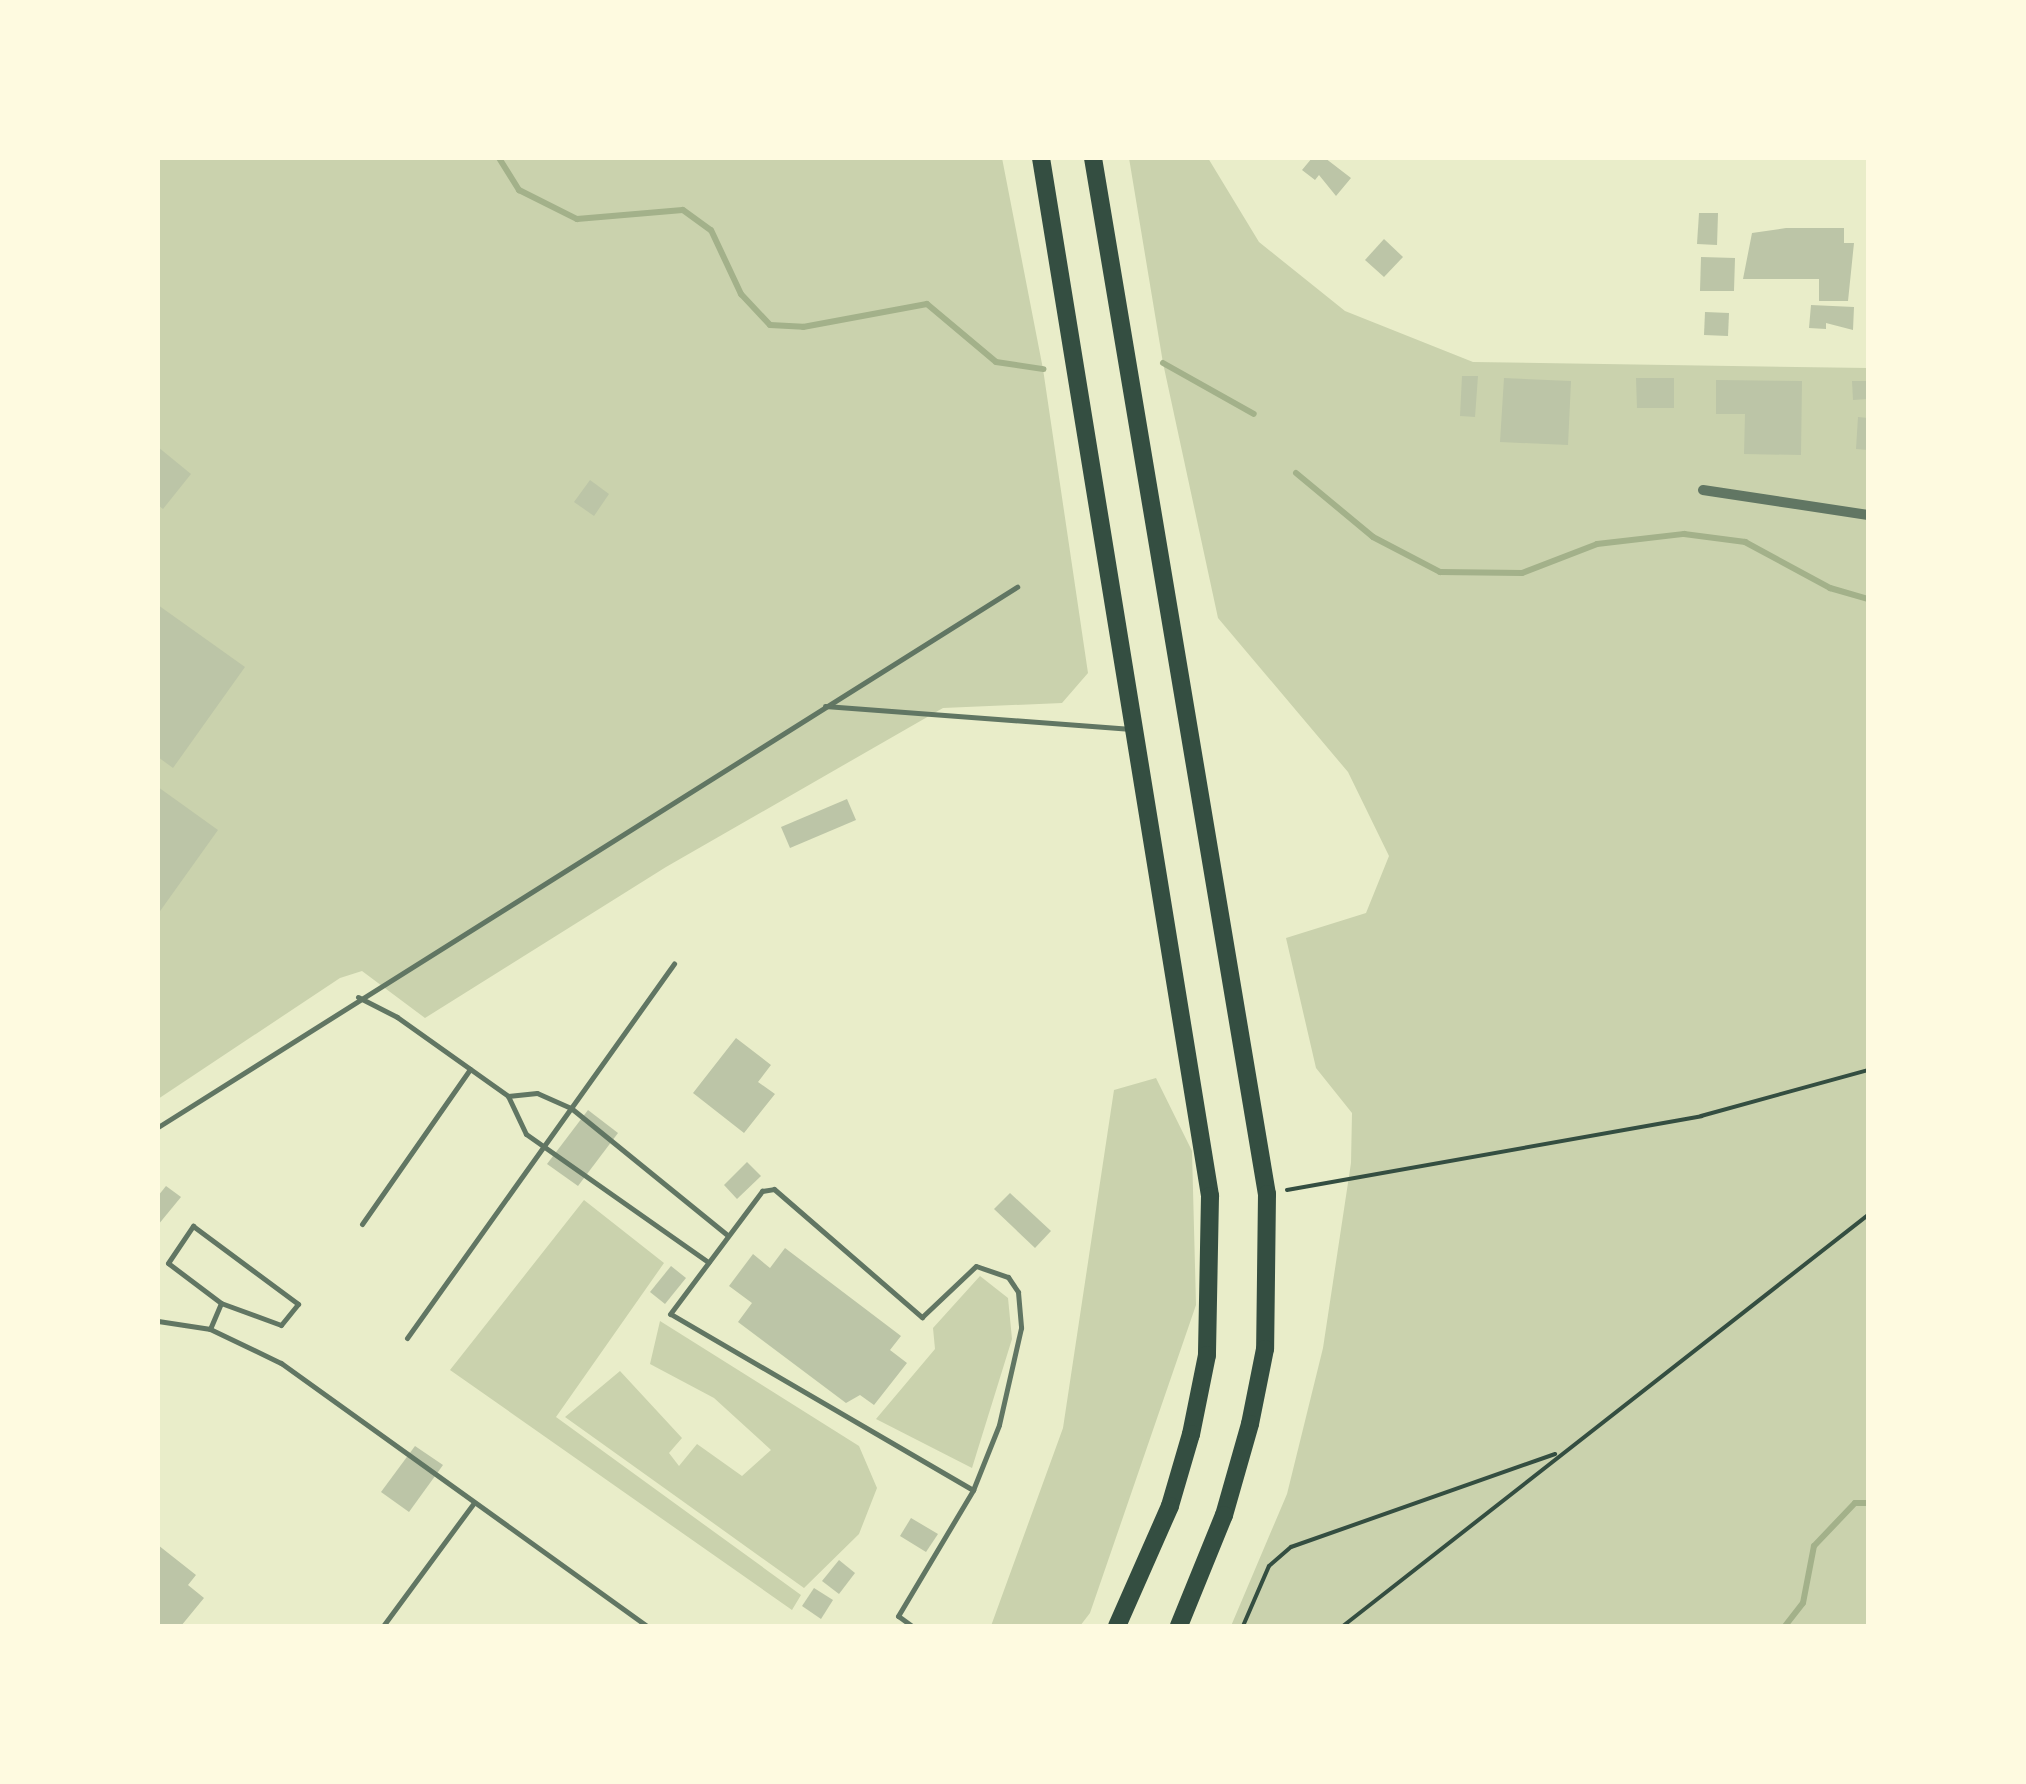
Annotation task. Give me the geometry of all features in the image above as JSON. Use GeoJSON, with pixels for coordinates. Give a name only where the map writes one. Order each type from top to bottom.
{"type":"FeatureCollection","features":[{"type":"Feature","properties":{"kind":"main road"},"geometry":{"type":"LineString","coordinates":[[1094,160],[1267,1194],[1265,1348],[1250,1424],[1224,1515],[1178,1626]]}},
{"type":"Feature","properties":{"kind":"main road"},"geometry":{"type":"LineString","coordinates":[[1042,163],[1210,1196],[1212,1281],[1207,1355],[1192,1434],[1150,1556],[1116,1626]]}},
{"type":"Feature","properties":{"kind":"street"},"geometry":{"type":"LineString","coordinates":[[1703,490],[1868,515]]}},
{"type":"Feature","properties":{"kind":"lane"},"geometry":{"type":"LineString","coordinates":[[158,1127],[358,997],[1017,587]]}},
{"type":"Feature","properties":{"kind":"lane"},"geometry":{"type":"LineString","coordinates":[[824,706],[1136,730]]}},
{"type":"Feature","properties":{"kind":"lane"},"geometry":{"type":"LineString","coordinates":[[406,1338],[674,964]]}},
{"type":"Feature","properties":{"kind":"lane"},"geometry":{"type":"LineString","coordinates":[[358,997],[508,1096],[515,1118],[543,1148],[708,1262]]}},
{"type":"Feature","properties":{"kind":"lane"},"geometry":{"type":"LineString","coordinates":[[362,1224],[470,1069]]}},
{"type":"Feature","properties":{"kind":"lane"},"geometry":{"type":"LineString","coordinates":[[508,1096],[538,1093],[571,1108],[727,1235]]}},
{"type":"Feature","properties":{"kind":"lane"},"geometry":{"type":"LineString","coordinates":[[912,1626],[898,1616],[973,1490],[999,1425],[1021,1328],[1018,1292],[1008,1277],[976,1266],[922,1317],[774,1190],[762,1190],[670,1314],[973,1490]]}},
{"type":"Feature","properties":{"kind":"lane"},"geometry":{"type":"LineString","coordinates":[[193,1226],[298,1304],[281,1325],[221,1304],[168,1263],[193,1226]]}},
{"type":"Feature","properties":{"kind":"lane"},"geometry":{"type":"LineString","coordinates":[[210,1330],[221,1304]]}},
{"type":"Feature","properties":{"kind":"lane"},"geometry":{"type":"LineString","coordinates":[[158,1321],[210,1330],[280,1363],[647,1626]]}},
{"type":"Feature","properties":{"kind":"lane"},"geometry":{"type":"LineString","coordinates":[[382,1626],[474,1503]]}},
{"type":"Feature","properties":{"kind":"path"},"geometry":{"type":"LineString","coordinates":[[1267,1194],[1701,1116],[1868,1070]]}},
{"type":"Feature","properties":{"kind":"path"},"geometry":{"type":"LineString","coordinates":[[1343,1626],[1560,1452],[1735,1324],[1868,1215]]}},
{"type":"Feature","properties":{"kind":"path"},"geometry":{"type":"LineString","coordinates":[[1242,1626],[1269,1566],[1292,1547],[1560,1452]]}},
{"type":"Feature","properties":{"kind":"green space"},"geometry":{"type":"Polygon","coordinates":[[[158,158],[1002,158],[1043,369],[1088,673],[1062,703],[943,708],[666,867],[425,1018],[362,971],[340,978],[158,1099],[158,158]]]}},
{"type":"Feature","properties":{"kind":"green space"},"geometry":{"type":"Polygon","coordinates":[[[1129,158],[1208,158],[1259,242],[1345,311],[1473,362],[1868,368],[1868,1626],[1231,1626],[1287,1494],[1323,1348],[1351,1163],[1352,1113],[1316,1068],[1286,938],[1366,913],[1389,856],[1348,772],[1218,618],[1163,363],[1129,158]]]}},
{"type":"Feature","properties":{"kind":"green space"},"geometry":{"type":"Polygon","coordinates":[[[1156,1078],[1192,1151],[1196,1305],[1090,1613],[1080,1626],[991,1626],[1063,1428],[1114,1090],[1156,1078]]]}},
{"type":"Feature","properties":{"kind":"green space"},"geometry":{"type":"Polygon","coordinates":[[[584,1200],[664,1263],[556,1417],[801,1595],[792,1610],[450,1370],[584,1200]]]}},
{"type":"Feature","properties":{"kind":"green space"},"geometry":{"type":"Polygon","coordinates":[[[980,1276],[1008,1298],[1012,1339],[972,1468],[876,1419],[935,1349],[933,1328],[980,1276]]]}},
{"type":"Feature","properties":{"kind":"green space"},"geometry":{"type":"Polygon","coordinates":[[[660,1321],[859,1446],[877,1488],[859,1534],[804,1588],[565,1417],[620,1371],[682,1438],[669,1453],[679,1466],[697,1444],[742,1476],[771,1450],[714,1398],[650,1364],[660,1321]]]}},
{"type":"Feature","properties":{"kind":"building"},"geometry":{"type":"Polygon","coordinates":[[[1312,158],[1325,158],[1351,178],[1336,196],[1319,175],[1315,180],[1302,170],[1312,158]]]}},
{"type":"Feature","properties":{"kind":"building"},"geometry":{"type":"Polygon","coordinates":[[[1699,213],[1718,213],[1717,245],[1697,244],[1699,213]]]}},
{"type":"Feature","properties":{"kind":"building"},"geometry":{"type":"Polygon","coordinates":[[[1786,228],[1844,228],[1844,243],[1854,243],[1848,301],[1819,301],[1819,279],[1743,279],[1752,233],[1786,228]]]}},
{"type":"Feature","properties":{"kind":"building"},"geometry":{"type":"Polygon","coordinates":[[[1384,239],[1403,257],[1384,277],[1365,260],[1384,239]]]}},
{"type":"Feature","properties":{"kind":"building"},"geometry":{"type":"Polygon","coordinates":[[[1701,257],[1735,258],[1734,291],[1700,291],[1701,257]]]}},
{"type":"Feature","properties":{"kind":"building"},"geometry":{"type":"Polygon","coordinates":[[[1811,305],[1854,307],[1853,330],[1826,323],[1826,329],[1809,328],[1811,305]]]}},
{"type":"Feature","properties":{"kind":"building"},"geometry":{"type":"Polygon","coordinates":[[[1705,312],[1729,313],[1728,336],[1704,335],[1705,312]]]}},
{"type":"Feature","properties":{"kind":"building"},"geometry":{"type":"Polygon","coordinates":[[[1462,376],[1478,376],[1475,417],[1460,416],[1462,376]]]}},
{"type":"Feature","properties":{"kind":"building"},"geometry":{"type":"Polygon","coordinates":[[[1504,378],[1571,381],[1568,445],[1500,442],[1504,378]]]}},
{"type":"Feature","properties":{"kind":"building"},"geometry":{"type":"Polygon","coordinates":[[[1636,378],[1674,378],[1674,408],[1637,408],[1636,378]]]}},
{"type":"Feature","properties":{"kind":"building"},"geometry":{"type":"Polygon","coordinates":[[[1716,380],[1802,381],[1801,455],[1744,454],[1745,414],[1716,414],[1716,380]]]}},
{"type":"Feature","properties":{"kind":"building"},"geometry":{"type":"Polygon","coordinates":[[[1852,381],[1868,381],[1868,399],[1853,400],[1852,381]]]}},
{"type":"Feature","properties":{"kind":"building"},"geometry":{"type":"Polygon","coordinates":[[[1858,417],[1868,418],[1868,450],[1856,449],[1858,417]]]}},
{"type":"Feature","properties":{"kind":"building"},"geometry":{"type":"Polygon","coordinates":[[[158,447],[191,474],[163,509],[158,505],[158,447]]]}},
{"type":"Feature","properties":{"kind":"building"},"geometry":{"type":"Polygon","coordinates":[[[590,480],[609,494],[594,516],[574,502],[590,480]]]}},
{"type":"Feature","properties":{"kind":"building"},"geometry":{"type":"Polygon","coordinates":[[[158,605],[245,667],[173,768],[158,757],[158,605]]]}},
{"type":"Feature","properties":{"kind":"building"},"geometry":{"type":"Polygon","coordinates":[[[158,787],[218,830],[158,914],[158,787]]]}},
{"type":"Feature","properties":{"kind":"building"},"geometry":{"type":"Polygon","coordinates":[[[847,799],[856,820],[790,848],[781,827],[847,799]]]}},
{"type":"Feature","properties":{"kind":"building"},"geometry":{"type":"Polygon","coordinates":[[[736,1038],[771,1065],[758,1082],[775,1094],[744,1133],[693,1093],[736,1038]]]}},
{"type":"Feature","properties":{"kind":"building"},"geometry":{"type":"Polygon","coordinates":[[[588,1110],[618,1133],[578,1186],[547,1164],[588,1110]]]}},
{"type":"Feature","properties":{"kind":"building"},"geometry":{"type":"Polygon","coordinates":[[[747,1162],[761,1176],[737,1199],[724,1185],[747,1162]]]}},
{"type":"Feature","properties":{"kind":"building"},"geometry":{"type":"Polygon","coordinates":[[[166,1186],[181,1197],[158,1225],[158,1196],[166,1186]]]}},
{"type":"Feature","properties":{"kind":"building"},"geometry":{"type":"Polygon","coordinates":[[[1010,1193],[1051,1231],[1035,1248],[994,1209],[1010,1193]]]}},
{"type":"Feature","properties":{"kind":"building"},"geometry":{"type":"Polygon","coordinates":[[[785,1248],[901,1336],[890,1350],[907,1363],[874,1405],[860,1395],[846,1403],[738,1322],[752,1303],[729,1286],[753,1254],[770,1268],[785,1248]]]}},
{"type":"Feature","properties":{"kind":"building"},"geometry":{"type":"Polygon","coordinates":[[[671,1266],[686,1278],[665,1304],[650,1292],[671,1266]]]}},
{"type":"Feature","properties":{"kind":"building"},"geometry":{"type":"Polygon","coordinates":[[[415,1446],[443,1465],[409,1512],[381,1492],[415,1446]]]}},
{"type":"Feature","properties":{"kind":"building"},"geometry":{"type":"Polygon","coordinates":[[[911,1518],[938,1534],[926,1552],[900,1536],[911,1518]]]}},
{"type":"Feature","properties":{"kind":"building"},"geometry":{"type":"Polygon","coordinates":[[[158,1545],[196,1575],[188,1585],[204,1598],[181,1626],[158,1626],[158,1545]]]}},
{"type":"Feature","properties":{"kind":"building"},"geometry":{"type":"Polygon","coordinates":[[[839,1560],[855,1573],[839,1594],[822,1581],[839,1560]]]}},
{"type":"Feature","properties":{"kind":"building"},"geometry":{"type":"Polygon","coordinates":[[[814,1588],[833,1600],[821,1619],[802,1606],[814,1588]]]}},
{"type":"Feature","properties":{"kind":"waterway"},"geometry":{"type":"LineString","coordinates":[[499,158],[519,190],[577,219],[683,210],[711,230],[741,294],[770,325],[803,327],[927,304],[996,362],[1043,369]]}},
{"type":"Feature","properties":{"kind":"waterway"},"geometry":{"type":"LineString","coordinates":[[1163,363],[1254,414]]}},
{"type":"Feature","properties":{"kind":"waterway"},"geometry":{"type":"LineString","coordinates":[[1296,473],[1373,537],[1440,572],[1522,573],[1597,544],[1684,534],[1745,542],[1830,588],[1868,599]]}},
{"type":"Feature","properties":{"kind":"waterway"},"geometry":{"type":"LineString","coordinates":[[1785,1626],[1803,1603],[1814,1546],[1855,1503],[1868,1503]]}}]}
